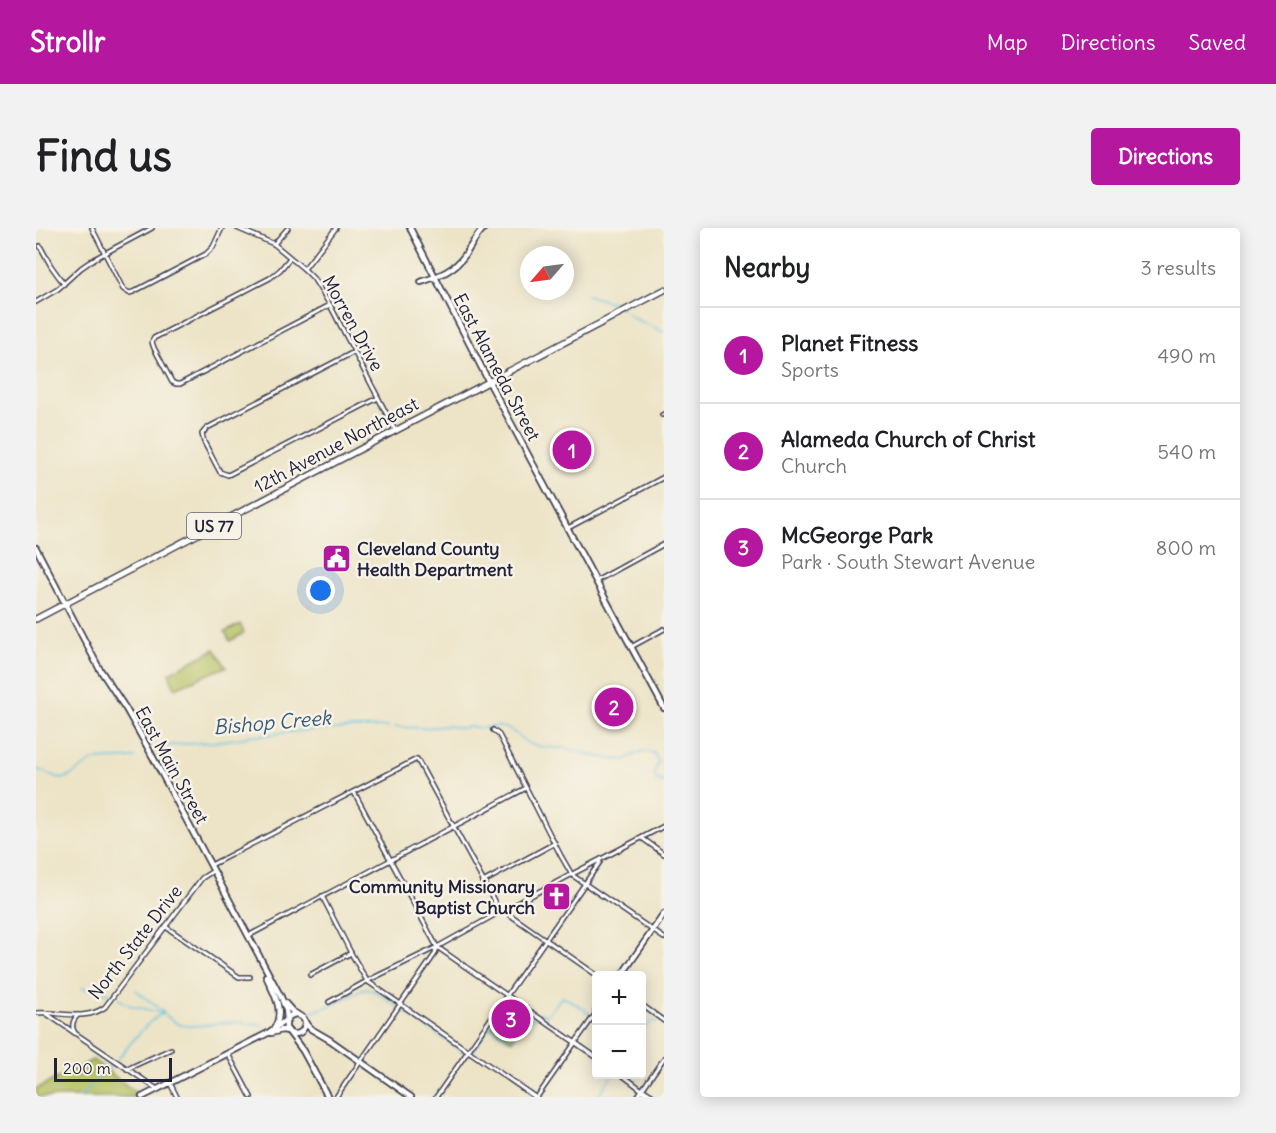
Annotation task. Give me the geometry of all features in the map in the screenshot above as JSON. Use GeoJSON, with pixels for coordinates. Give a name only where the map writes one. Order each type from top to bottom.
{"type":"FeatureCollection","features":[{"type":"Feature","properties":{"kind":"main road","name":"US 77"},"geometry":{"type":"LineString","coordinates":[[489,382],[664,290]]}},
{"type":"Feature","properties":{"kind":"main road","name":"12th Avenue Northeast"},"geometry":{"type":"LineString","coordinates":[[36,619],[489,382]]}},
{"type":"Feature","properties":{"kind":"street"},"geometry":{"type":"LineString","coordinates":[[92,228],[123,289],[129,293],[206,254],[213,247],[222,228]]}},
{"type":"Feature","properties":{"kind":"street"},"geometry":{"type":"LineString","coordinates":[[36,302],[64,285],[86,264],[152,228]]}},
{"type":"Feature","properties":{"kind":"street","name":"Morren Drive"},"geometry":{"type":"LineString","coordinates":[[237,228],[274,244],[304,268],[317,284],[395,431]]}},
{"type":"Feature","properties":{"kind":"street"},"geometry":{"type":"LineString","coordinates":[[274,244],[288,228]]}},
{"type":"Feature","properties":{"kind":"street"},"geometry":{"type":"LineString","coordinates":[[304,268],[336,228]]}},
{"type":"Feature","properties":{"kind":"street","name":"East Alameda Street"},"geometry":{"type":"LineString","coordinates":[[410,228],[489,382],[664,708]]}},
{"type":"Feature","properties":{"kind":"street"},"geometry":{"type":"LineString","coordinates":[[421,282],[453,269],[484,228]]}},
{"type":"Feature","properties":{"kind":"street"},"geometry":{"type":"LineString","coordinates":[[40,246],[64,285]]}},
{"type":"Feature","properties":{"kind":"street"},"geometry":{"type":"LineString","coordinates":[[290,258],[270,278],[154,338],[153,345],[172,382],[180,384],[330,305]]}},
{"type":"Feature","properties":{"kind":"street"},"geometry":{"type":"LineString","coordinates":[[354,352],[207,428],[202,434],[204,442],[218,469],[222,474],[228,475],[378,398]]}},
{"type":"Feature","properties":{"kind":"street"},"geometry":{"type":"LineString","coordinates":[[568,528],[664,477]]}},
{"type":"Feature","properties":{"kind":"street"},"geometry":{"type":"LineString","coordinates":[[596,581],[664,544]]}},
{"type":"Feature","properties":{"kind":"street","name":"East Main Street"},"geometry":{"type":"LineString","coordinates":[[36,548],[99,668],[148,748],[281,997],[286,1010],[286,1020]]}},
{"type":"Feature","properties":{"kind":"street"},"geometry":{"type":"LineString","coordinates":[[631,646],[664,629]]}},
{"type":"Feature","properties":{"kind":"street"},"geometry":{"type":"LineString","coordinates":[[493,729],[499,735],[572,875],[664,938]]}},
{"type":"Feature","properties":{"kind":"street"},"geometry":{"type":"LineString","coordinates":[[210,865],[417,759],[483,882],[502,911],[592,971]]}},
{"type":"Feature","properties":{"kind":"street"},"geometry":{"type":"LineString","coordinates":[[248,936],[526,788]]}},
{"type":"Feature","properties":{"kind":"street"},"geometry":{"type":"LineString","coordinates":[[354,791],[437,947],[592,1054]]}},
{"type":"Feature","properties":{"kind":"street"},"geometry":{"type":"LineString","coordinates":[[329,1002],[664,826]]}},
{"type":"Feature","properties":{"kind":"street"},"geometry":{"type":"LineString","coordinates":[[642,838],[664,854]]}},
{"type":"Feature","properties":{"kind":"street"},"geometry":{"type":"LineString","coordinates":[[483,882],[555,843]]}},
{"type":"Feature","properties":{"kind":"street"},"geometry":{"type":"LineString","coordinates":[[436,1097],[601,860]]}},
{"type":"Feature","properties":{"kind":"street","name":"North State Drive"},"geometry":{"type":"LineString","coordinates":[[36,1013],[78,1015],[97,1013],[105,1007],[202,878],[213,871]]}},
{"type":"Feature","properties":{"kind":"street"},"geometry":{"type":"LineString","coordinates":[[322,896],[367,981],[536,1097],[592,1019]]}},
{"type":"Feature","properties":{"kind":"street"},"geometry":{"type":"LineString","coordinates":[[624,971],[664,914]]}},
{"type":"Feature","properties":{"kind":"street"},"geometry":{"type":"LineString","coordinates":[[166,927],[239,977],[250,977]]}},
{"type":"Feature","properties":{"kind":"street"},"geometry":{"type":"LineString","coordinates":[[336,1097],[435,954],[437,947]]}},
{"type":"Feature","properties":{"kind":"street"},"geometry":{"type":"LineString","coordinates":[[310,975],[351,953]]}},
{"type":"Feature","properties":{"kind":"street"},"geometry":{"type":"LineString","coordinates":[[257,954],[279,1007],[278,1020],[270,1031]]}},
{"type":"Feature","properties":{"kind":"street","name":"East Main Street"},"geometry":{"type":"LineString","coordinates":[[281,997],[296,1014]]}},
{"type":"Feature","properties":{"kind":"street"},"geometry":{"type":"LineString","coordinates":[[646,1008],[664,1021]]}},
{"type":"Feature","properties":{"kind":"street"},"geometry":{"type":"LineString","coordinates":[[46,1012],[157,1089]]}},
{"type":"Feature","properties":{"kind":"street"},"geometry":{"type":"LineString","coordinates":[[142,1097],[228,1054],[270,1031],[289,1016],[296,1014],[301,1016],[308,1027],[411,1097]]}},
{"type":"Feature","properties":{"kind":"street"},"geometry":{"type":"LineString","coordinates":[[76,1035],[72,1028],[72,1021],[78,1015]]}},
{"type":"Feature","properties":{"kind":"street"},"geometry":{"type":"LineString","coordinates":[[286,1020],[285,1024],[289,1032],[303,1051],[328,1097]]}},
{"type":"Feature","properties":{"kind":"street"},"geometry":{"type":"LineString","coordinates":[[303,1051],[301,1032],[305,1021]]}},
{"type":"Feature","properties":{"kind":"street"},"geometry":{"type":"LineString","coordinates":[[270,1031],[282,1030],[294,1034],[301,1032],[321,1035]]}},
{"type":"Feature","properties":{"kind":"street"},"geometry":{"type":"LineString","coordinates":[[127,1069],[171,1049]]}},
{"type":"Feature","properties":{"kind":"street"},"geometry":{"type":"LineString","coordinates":[[228,1054],[251,1097]]}},
{"type":"Feature","properties":{"kind":"street"},"geometry":{"type":"LineString","coordinates":[[637,1097],[664,1059]]}},
{"type":"Feature","properties":{"kind":"street"},"geometry":{"type":"LineString","coordinates":[[628,1079],[653,1097]]}},
{"type":"Feature","properties":{"kind":"street"},"geometry":{"type":"LineString","coordinates":[[170,1083],[177,1097]]}},
{"type":"Feature","properties":{"kind":"green space"},"geometry":{"type":"Polygon","coordinates":[[[240,624],[244,633],[230,641],[225,632],[240,624]]]}},
{"type":"Feature","properties":{"kind":"green space"},"geometry":{"type":"Polygon","coordinates":[[[215,649],[226,667],[175,688],[169,673],[215,649]]]}},
{"type":"Feature","properties":{"kind":"green space"},"geometry":{"type":"Polygon","coordinates":[[[507,1002],[529,1016],[512,1040],[492,1026],[507,1002]]]}},
{"type":"Feature","properties":{"kind":"green space"},"geometry":{"type":"Polygon","coordinates":[[[93,1060],[138,1094],[132,1097],[36,1097],[36,1089],[93,1060]]]}},
{"type":"Feature","properties":{"kind":"waterway"},"geometry":{"type":"LineString","coordinates":[[587,295],[613,303],[623,309]]}},
{"type":"Feature","properties":{"kind":"waterway"},"geometry":{"type":"LineString","coordinates":[[626,312],[633,318],[664,332]]}},
{"type":"Feature","properties":{"kind":"waterway","name":"Bishop Creek"},"geometry":{"type":"LineString","coordinates":[[395,727],[486,728],[497,726],[509,729],[527,743],[542,747],[563,748],[609,759],[624,760],[643,751],[654,753],[658,762],[654,774],[657,780],[664,782]]}},
{"type":"Feature","properties":{"kind":"waterway","name":"Bishop Creek"},"geometry":{"type":"LineString","coordinates":[[157,749],[161,746],[213,742],[252,735],[389,727]]}},
{"type":"Feature","properties":{"kind":"waterway","name":"Bishop Creek"},"geometry":{"type":"LineString","coordinates":[[36,769],[62,779],[94,760],[135,758]]}},
{"type":"Feature","properties":{"kind":"waterway"},"geometry":{"type":"LineString","coordinates":[[82,988],[112,994]]}},
{"type":"Feature","properties":{"kind":"waterway"},"geometry":{"type":"LineString","coordinates":[[309,1013],[332,1005],[366,988],[376,992],[463,1052]]}},
{"type":"Feature","properties":{"kind":"waterway"},"geometry":{"type":"LineString","coordinates":[[117,1060],[145,1027],[164,1013],[136,990]]}},
{"type":"Feature","properties":{"kind":"waterway"},"geometry":{"type":"LineString","coordinates":[[539,1013],[547,1015],[562,997],[592,1016]]}},
{"type":"Feature","properties":{"kind":"waterway"},"geometry":{"type":"LineString","coordinates":[[118,998],[133,1006],[164,1014],[181,1025],[235,1022],[263,1025]]}},
{"type":"Feature","properties":{"kind":"waterway"},"geometry":{"type":"LineString","coordinates":[[529,1018],[535,1019]]}},
{"type":"Feature","properties":{"kind":"waterway"},"geometry":{"type":"LineString","coordinates":[[473,1051],[489,1028],[493,1028],[512,1041],[528,1019]]}},
{"type":"Feature","properties":{"kind":"waterway"},"geometry":{"type":"LineString","coordinates":[[646,1026],[658,1021]]}},
{"type":"Feature","properties":{"kind":"waterway"},"geometry":{"type":"LineString","coordinates":[[80,1097],[114,1064]]}},
{"type":"Feature","properties":{"kind":"waterway"},"geometry":{"type":"LineString","coordinates":[[597,1097],[610,1079]]}},
{"type":"Feature","properties":{"kind":"place","name":"Planet Fitness"},"geometry":{"type":"Point","coordinates":[572,450]}},
{"type":"Feature","properties":{"kind":"place","name":"Cleveland County Health Department"},"geometry":{"type":"Point","coordinates":[336,558]}},
{"type":"Feature","properties":{"kind":"place","name":"Alameda Church of Christ"},"geometry":{"type":"Point","coordinates":[614,707]}},
{"type":"Feature","properties":{"kind":"place","name":"Community Missionary Baptist Church"},"geometry":{"type":"Point","coordinates":[556,896]}},
{"type":"Feature","properties":{"kind":"place","name":"McGeorge Park"},"geometry":{"type":"Point","coordinates":[511,1019]}}]}
